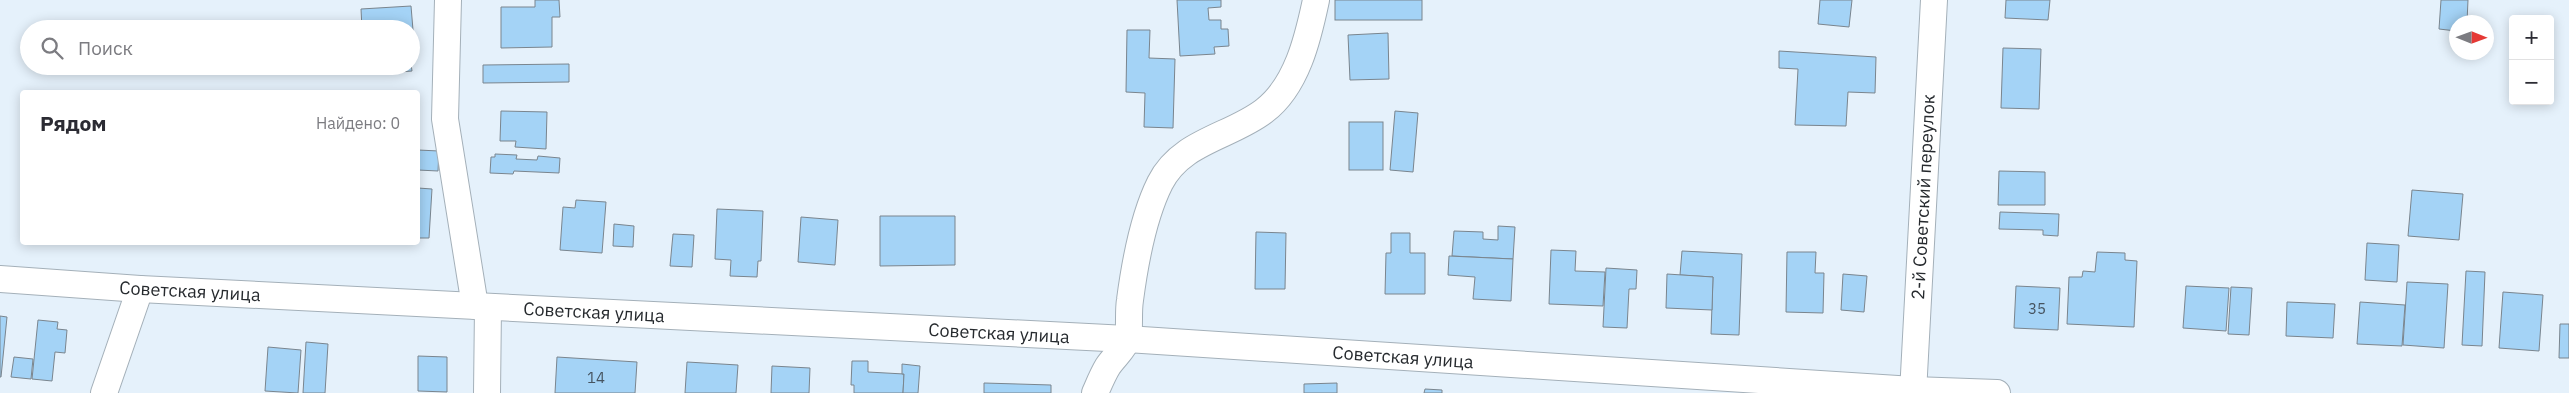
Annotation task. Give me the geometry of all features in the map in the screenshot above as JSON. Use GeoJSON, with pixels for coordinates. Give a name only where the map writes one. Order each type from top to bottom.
{"type":"FeatureCollection","features":[{"type":"Feature","properties":{"kind":"street"},"geometry":{"type":"LineString","coordinates":[[448,0],[445,119],[482,306],[487,393]]}},
{"type":"Feature","properties":{"kind":"street"},"geometry":{"type":"LineString","coordinates":[[1095,393],[1109,366],[1127,339],[1130,301],[1137,264],[1150,207],[1161,182],[1175,162],[1194,147],[1245,123],[1266,110],[1286,86],[1307,40],[1316,0]]}},
{"type":"Feature","properties":{"kind":"street","name":"2-й Советский переулок"},"geometry":{"type":"LineString","coordinates":[[1913,392],[1934,0]]}},
{"type":"Feature","properties":{"kind":"street","name":"Советская улица"},"geometry":{"type":"LineString","coordinates":[[0,279],[140,289],[1127,339],[1913,392],[1997,393]]}},
{"type":"Feature","properties":{"kind":"street"},"geometry":{"type":"LineString","coordinates":[[104,393],[140,289]]}},
{"type":"Feature","properties":{"kind":"building"},"geometry":{"type":"Polygon","coordinates":[[[535,0],[559,0],[560,17],[552,17],[552,47],[501,48],[501,7],[535,7],[535,0]]]}},
{"type":"Feature","properties":{"kind":"building"},"geometry":{"type":"Polygon","coordinates":[[[1177,0],[1221,0],[1221,7],[1208,8],[1209,20],[1221,20],[1221,29],[1228,29],[1229,46],[1214,47],[1215,54],[1180,56],[1177,0]]]}},
{"type":"Feature","properties":{"kind":"building"},"geometry":{"type":"Polygon","coordinates":[[[1335,0],[1422,0],[1422,20],[1335,20],[1335,0]]]}},
{"type":"Feature","properties":{"kind":"building"},"geometry":{"type":"Polygon","coordinates":[[[1820,0],[1852,0],[1849,27],[1818,24],[1820,0]]]}},
{"type":"Feature","properties":{"kind":"building"},"geometry":{"type":"Polygon","coordinates":[[[2006,0],[2050,0],[2048,20],[2005,18],[2006,0]]]}},
{"type":"Feature","properties":{"kind":"building"},"geometry":{"type":"Polygon","coordinates":[[[2441,0],[2468,0],[2467,15],[2449,15],[2449,30],[2439,29],[2441,0]]]}},
{"type":"Feature","properties":{"kind":"building"},"geometry":{"type":"Polygon","coordinates":[[[411,6],[412,20],[362,20],[361,9],[411,6]]]}},
{"type":"Feature","properties":{"kind":"building"},"geometry":{"type":"Polygon","coordinates":[[[1127,30],[1150,30],[1149,58],[1175,59],[1173,128],[1144,127],[1145,93],[1126,92],[1127,30]]]}},
{"type":"Feature","properties":{"kind":"building"},"geometry":{"type":"Polygon","coordinates":[[[1388,33],[1389,79],[1350,80],[1348,35],[1388,33]]]}},
{"type":"Feature","properties":{"kind":"building"},"geometry":{"type":"Polygon","coordinates":[[[2003,48],[2041,49],[2039,109],[2001,108],[2003,48]]]}},
{"type":"Feature","properties":{"kind":"building"},"geometry":{"type":"Polygon","coordinates":[[[1779,51],[1876,57],[1875,93],[1848,92],[1846,126],[1795,125],[1798,69],[1779,68],[1779,51]]]}},
{"type":"Feature","properties":{"kind":"building"},"geometry":{"type":"Polygon","coordinates":[[[569,64],[569,82],[483,83],[483,65],[569,64]]]}},
{"type":"Feature","properties":{"kind":"building"},"geometry":{"type":"Polygon","coordinates":[[[501,111],[547,112],[546,149],[515,147],[516,141],[500,141],[501,111]]]}},
{"type":"Feature","properties":{"kind":"building"},"geometry":{"type":"Polygon","coordinates":[[[1395,111],[1418,113],[1413,172],[1390,170],[1395,111]]]}},
{"type":"Feature","properties":{"kind":"building"},"geometry":{"type":"Polygon","coordinates":[[[1349,122],[1383,122],[1383,170],[1349,170],[1349,122]]]}},
{"type":"Feature","properties":{"kind":"building"},"geometry":{"type":"Polygon","coordinates":[[[420,150],[439,151],[438,171],[420,170],[420,150]]]}},
{"type":"Feature","properties":{"kind":"building"},"geometry":{"type":"Polygon","coordinates":[[[495,154],[517,155],[516,159],[537,160],[538,156],[560,158],[559,173],[514,171],[513,174],[490,173],[491,157],[495,157],[495,154]]]}},
{"type":"Feature","properties":{"kind":"building"},"geometry":{"type":"Polygon","coordinates":[[[1999,171],[2045,172],[2045,205],[1998,205],[1999,171]]]}},
{"type":"Feature","properties":{"kind":"building"},"geometry":{"type":"Polygon","coordinates":[[[420,188],[432,189],[429,238],[420,238],[420,188]]]}},
{"type":"Feature","properties":{"kind":"building"},"geometry":{"type":"Polygon","coordinates":[[[2412,190],[2463,194],[2459,240],[2408,236],[2412,190]]]}},
{"type":"Feature","properties":{"kind":"building"},"geometry":{"type":"Polygon","coordinates":[[[576,200],[606,202],[602,253],[560,250],[563,207],[575,208],[576,200]]]}},
{"type":"Feature","properties":{"kind":"building"},"geometry":{"type":"Polygon","coordinates":[[[717,209],[763,211],[761,261],[758,261],[757,277],[730,276],[731,260],[715,259],[717,209]]]}},
{"type":"Feature","properties":{"kind":"building"},"geometry":{"type":"Polygon","coordinates":[[[2000,212],[2059,214],[2058,236],[2043,235],[2043,230],[1999,229],[2000,212]]]}},
{"type":"Feature","properties":{"kind":"building"},"geometry":{"type":"Polygon","coordinates":[[[880,216],[955,216],[955,265],[880,266],[880,216]]]}},
{"type":"Feature","properties":{"kind":"building"},"geometry":{"type":"Polygon","coordinates":[[[801,217],[838,220],[835,265],[798,262],[801,217]]]}},
{"type":"Feature","properties":{"kind":"building"},"geometry":{"type":"Polygon","coordinates":[[[614,224],[634,226],[633,247],[613,246],[614,224]]]}},
{"type":"Feature","properties":{"kind":"building"},"geometry":{"type":"Polygon","coordinates":[[[1498,226],[1515,227],[1513,259],[1452,256],[1454,231],[1483,232],[1483,239],[1498,240],[1498,226]]]}},
{"type":"Feature","properties":{"kind":"building"},"geometry":{"type":"Polygon","coordinates":[[[1256,232],[1286,233],[1285,289],[1255,289],[1256,232]]]}},
{"type":"Feature","properties":{"kind":"building"},"geometry":{"type":"Polygon","coordinates":[[[1391,233],[1410,233],[1410,253],[1425,253],[1425,294],[1385,294],[1386,253],[1391,253],[1391,233]]]}},
{"type":"Feature","properties":{"kind":"building"},"geometry":{"type":"Polygon","coordinates":[[[673,234],[694,235],[692,267],[670,266],[673,234]]]}},
{"type":"Feature","properties":{"kind":"building"},"geometry":{"type":"Polygon","coordinates":[[[2367,243],[2399,245],[2397,282],[2365,280],[2367,243]]]}},
{"type":"Feature","properties":{"kind":"building"},"geometry":{"type":"Polygon","coordinates":[[[1551,250],[1576,251],[1575,271],[1605,272],[1603,306],[1549,304],[1551,250]]]}},
{"type":"Feature","properties":{"kind":"building"},"geometry":{"type":"Polygon","coordinates":[[[1682,251],[1742,254],[1739,335],[1711,334],[1713,277],[1680,275],[1682,251]]]}},
{"type":"Feature","properties":{"kind":"building"},"geometry":{"type":"Polygon","coordinates":[[[1787,252],[1816,252],[1815,273],[1824,273],[1823,313],[1786,312],[1787,252]]]}},
{"type":"Feature","properties":{"kind":"building"},"geometry":{"type":"Polygon","coordinates":[[[2097,252],[2125,253],[2125,260],[2137,261],[2134,327],[2067,324],[2069,277],[2082,277],[2083,271],[2095,272],[2097,252]]]}},
{"type":"Feature","properties":{"kind":"building"},"geometry":{"type":"Polygon","coordinates":[[[1449,256],[1513,259],[1511,301],[1473,299],[1475,277],[1448,275],[1449,256]]]}},
{"type":"Feature","properties":{"kind":"building"},"geometry":{"type":"Polygon","coordinates":[[[1606,268],[1637,270],[1636,289],[1629,289],[1627,328],[1603,327],[1606,268]]]}},
{"type":"Feature","properties":{"kind":"building"},"geometry":{"type":"Polygon","coordinates":[[[2466,271],[2485,272],[2482,346],[2462,345],[2466,271]]]}},
{"type":"Feature","properties":{"kind":"building"},"geometry":{"type":"Polygon","coordinates":[[[1667,274],[1713,277],[1712,310],[1666,308],[1667,274]]]}},
{"type":"Feature","properties":{"kind":"building"},"geometry":{"type":"Polygon","coordinates":[[[1843,274],[1867,276],[1864,312],[1841,310],[1843,274]]]}},
{"type":"Feature","properties":{"kind":"building"},"geometry":{"type":"Polygon","coordinates":[[[2407,282],[2448,284],[2444,348],[2403,345],[2407,282]]]}},
{"type":"Feature","properties":{"kind":"building"},"geometry":{"type":"Polygon","coordinates":[[[2016,286],[2060,288],[2058,330],[2014,328],[2016,286]]]}},
{"type":"Feature","properties":{"kind":"building"},"geometry":{"type":"Polygon","coordinates":[[[2186,286],[2229,288],[2226,331],[2183,328],[2186,286]]]}},
{"type":"Feature","properties":{"kind":"building"},"geometry":{"type":"Polygon","coordinates":[[[2231,287],[2252,288],[2249,335],[2228,334],[2231,287]]]}},
{"type":"Feature","properties":{"kind":"building"},"geometry":{"type":"Polygon","coordinates":[[[2503,292],[2543,295],[2539,351],[2499,348],[2503,292]]]}},
{"type":"Feature","properties":{"kind":"building"},"geometry":{"type":"Polygon","coordinates":[[[2287,302],[2335,304],[2333,338],[2286,336],[2287,302]]]}},
{"type":"Feature","properties":{"kind":"building"},"geometry":{"type":"Polygon","coordinates":[[[2360,302],[2405,305],[2402,346],[2357,344],[2360,302]]]}},
{"type":"Feature","properties":{"kind":"building"},"geometry":{"type":"Polygon","coordinates":[[[0,316],[7,317],[1,377],[0,377],[0,316]]]}},
{"type":"Feature","properties":{"kind":"building"},"geometry":{"type":"Polygon","coordinates":[[[38,320],[58,322],[57,329],[67,330],[65,353],[55,352],[52,381],[32,379],[38,320]]]}},
{"type":"Feature","properties":{"kind":"building"},"geometry":{"type":"Polygon","coordinates":[[[2560,324],[2569,324],[2569,358],[2559,358],[2560,324]]]}},
{"type":"Feature","properties":{"kind":"building"},"geometry":{"type":"Polygon","coordinates":[[[306,342],[328,344],[325,393],[303,393],[306,342]]]}},
{"type":"Feature","properties":{"kind":"building"},"geometry":{"type":"Polygon","coordinates":[[[268,347],[301,350],[298,393],[265,391],[268,347]]]}},
{"type":"Feature","properties":{"kind":"building"},"geometry":{"type":"Polygon","coordinates":[[[418,356],[447,357],[447,392],[418,391],[418,356]]]}},
{"type":"Feature","properties":{"kind":"building"},"geometry":{"type":"Polygon","coordinates":[[[14,357],[33,359],[31,379],[11,377],[14,357]]]}},
{"type":"Feature","properties":{"kind":"building"},"geometry":{"type":"Polygon","coordinates":[[[557,357],[637,362],[635,393],[555,393],[557,357]]]}},
{"type":"Feature","properties":{"kind":"building"},"geometry":{"type":"Polygon","coordinates":[[[852,361],[868,361],[868,372],[904,374],[903,393],[854,393],[854,385],[851,385],[852,361]]]}},
{"type":"Feature","properties":{"kind":"building"},"geometry":{"type":"Polygon","coordinates":[[[687,362],[738,365],[736,393],[685,393],[687,362]]]}},
{"type":"Feature","properties":{"kind":"building"},"geometry":{"type":"Polygon","coordinates":[[[902,364],[920,366],[918,393],[903,393],[904,374],[902,374],[902,364]]]}},
{"type":"Feature","properties":{"kind":"building"},"geometry":{"type":"Polygon","coordinates":[[[772,366],[810,368],[809,393],[771,393],[772,366]]]}},
{"type":"Feature","properties":{"kind":"building"},"geometry":{"type":"Polygon","coordinates":[[[984,383],[1051,385],[1051,393],[984,393],[984,383]]]}},
{"type":"Feature","properties":{"kind":"building"},"geometry":{"type":"Polygon","coordinates":[[[1337,383],[1337,393],[1304,393],[1304,384],[1337,383]]]}},
{"type":"Feature","properties":{"kind":"building"},"geometry":{"type":"Polygon","coordinates":[[[1425,389],[1442,390],[1442,393],[1424,393],[1425,389]]]}}]}
